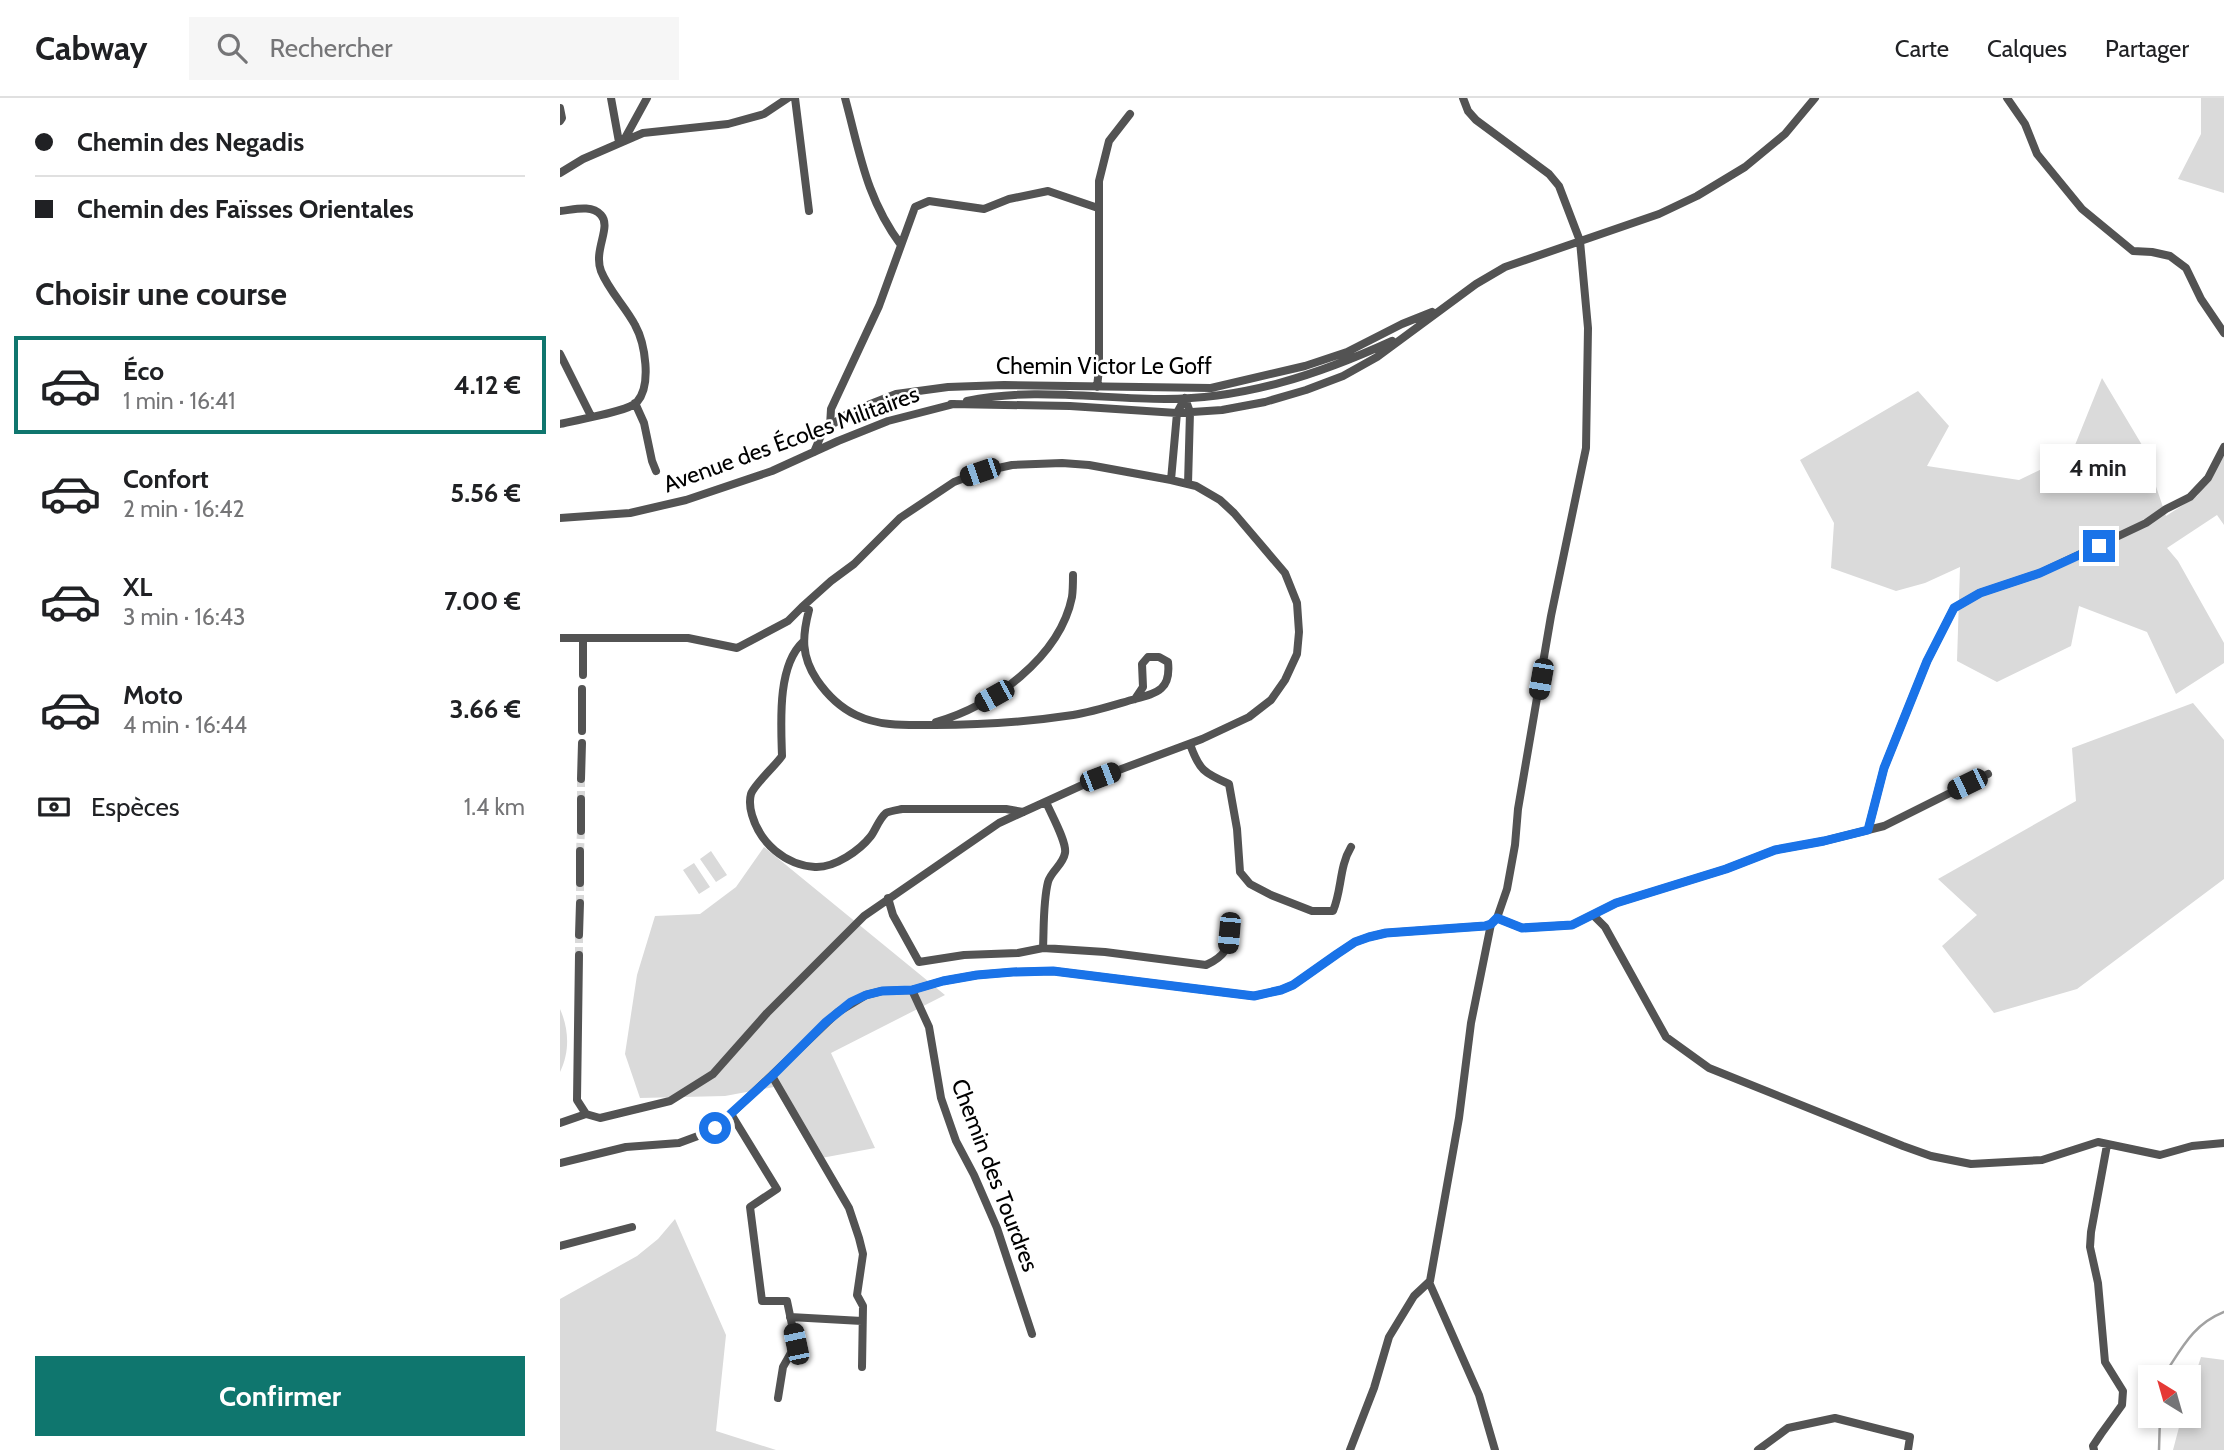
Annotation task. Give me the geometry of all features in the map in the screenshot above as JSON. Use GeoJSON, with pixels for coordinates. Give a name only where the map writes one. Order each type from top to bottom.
{"type":"FeatureCollection","features":[{"type":"Feature","properties":{"kind":"street"},"geometry":{"type":"LineString","coordinates":[[611,98],[622,141]]}},
{"type":"Feature","properties":{"kind":"street"},"geometry":{"type":"LineString","coordinates":[[622,141],[647,98]]}},
{"type":"Feature","properties":{"kind":"street"},"geometry":{"type":"LineString","coordinates":[[560,173],[583,159],[643,133],[728,124],[764,114],[788,98]]}},
{"type":"Feature","properties":{"kind":"street"},"geometry":{"type":"LineString","coordinates":[[795,98],[809,211]]}},
{"type":"Feature","properties":{"kind":"street"},"geometry":{"type":"LineString","coordinates":[[845,98],[874,202],[901,245]]}},
{"type":"Feature","properties":{"kind":"street"},"geometry":{"type":"LineString","coordinates":[[1350,1450],[1374,1388],[1389,1337],[1414,1296],[1429,1282],[1447,1194],[1465,1081],[1471,1023],[1494,921],[1507,889],[1551,616],[1586,448],[1588,328],[1580,241],[1559,186],[1549,174],[1476,120],[1468,111],[1463,98]]}},
{"type":"Feature","properties":{"kind":"street","name":"Avenue des Écoles Militaires"},"geometry":{"type":"LineString","coordinates":[[951,404],[1070,406],[1177,413],[1222,410],[1265,402],[1306,390],[1343,376],[1377,357],[1476,284],[1505,267],[1659,214],[1684,202],[1745,167],[1785,134],[1815,98]]}},
{"type":"Feature","properties":{"kind":"street"},"geometry":{"type":"LineString","coordinates":[[2007,98],[2025,124],[2037,154],[2082,209],[2133,251],[2170,256],[2186,268],[2201,299],[2224,333]]}},
{"type":"Feature","properties":{"kind":"street"},"geometry":{"type":"LineString","coordinates":[[560,108],[560,121]]}},
{"type":"Feature","properties":{"kind":"street"},"geometry":{"type":"LineString","coordinates":[[1097,387],[1099,181],[1109,141],[1130,114]]}},
{"type":"Feature","properties":{"kind":"street"},"geometry":{"type":"LineString","coordinates":[[830,426],[831,410],[879,306],[915,207],[929,201],[984,209],[1009,199],[1048,191],[1098,208]]}},
{"type":"Feature","properties":{"kind":"street"},"geometry":{"type":"LineString","coordinates":[[560,211],[590,208],[598,211],[604,219],[605,231],[598,254],[599,265],[605,281],[635,325],[644,346],[646,367],[644,385],[635,403],[624,409],[560,424]]}},
{"type":"Feature","properties":{"kind":"street","name":"Chemin Victor Le Goff"},"geometry":{"type":"LineString","coordinates":[[814,452],[823,431],[830,426],[850,412],[896,394],[948,387],[1004,385],[1210,388],[1304,366],[1347,352],[1445,306]]}},
{"type":"Feature","properties":{"kind":"street","name":"Avenue des Écoles Militaires"},"geometry":{"type":"LineString","coordinates":[[560,518],[630,513],[686,500],[772,471],[888,421],[951,404],[1020,395],[1212,397],[1297,379],[1406,335]]}},
{"type":"Feature","properties":{"kind":"street"},"geometry":{"type":"LineString","coordinates":[[560,354],[591,416]]}},
{"type":"Feature","properties":{"kind":"street"},"geometry":{"type":"LineString","coordinates":[[1185,398],[1190,412],[1188,484]]}},
{"type":"Feature","properties":{"kind":"street"},"geometry":{"type":"LineString","coordinates":[[1171,480],[1177,413],[1185,398]]}},
{"type":"Feature","properties":{"kind":"street"},"geometry":{"type":"LineString","coordinates":[[635,403],[644,424],[656,471]]}},
{"type":"Feature","properties":{"kind":"street"},"geometry":{"type":"LineString","coordinates":[[1868,830],[1884,768],[1927,661],[1954,608],[1980,593],[2040,573],[2146,523],[2190,497],[2208,478],[2224,447]]}},
{"type":"Feature","properties":{"kind":"street"},"geometry":{"type":"LineString","coordinates":[[560,638],[688,638],[737,648],[788,621],[901,519],[954,482],[1012,466],[1062,463],[1089,465],[1171,480],[1196,486],[1220,500],[1285,573],[1297,603],[1299,632],[1297,654],[1285,680],[1271,700],[1249,717],[1190,744],[1100,777],[999,823],[980,835],[864,916],[767,1013],[713,1074],[670,1101],[600,1118],[586,1114],[560,1123]]}},
{"type":"Feature","properties":{"kind":"street"},"geometry":{"type":"LineString","coordinates":[[923,725],[973,708],[994,696],[1033,665],[1066,616],[1072,599],[1073,575]]}},
{"type":"Feature","properties":{"kind":"street"},"geometry":{"type":"LineString","coordinates":[[802,607],[808,610],[803,642],[813,674],[835,703],[872,721],[898,726],[1021,722],[1075,715],[1135,699],[1155,693],[1165,686],[1170,674],[1168,662],[1159,657],[1148,657],[1142,664],[1143,687],[1135,699]]}},
{"type":"Feature","properties":{"kind":"street"},"geometry":{"type":"LineString","coordinates":[[583,638],[583,675]]}},
{"type":"Feature","properties":{"kind":"street"},"geometry":{"type":"LineString","coordinates":[[803,642],[793,654],[785,685],[781,710],[782,756],[751,792],[750,806],[756,828],[764,842],[779,854],[817,867],[833,864],[870,837],[887,813],[902,809],[1023,812]]}},
{"type":"Feature","properties":{"kind":"street"},"geometry":{"type":"LineString","coordinates":[[582,689],[582,731]]}},
{"type":"Feature","properties":{"kind":"street"},"geometry":{"type":"LineString","coordinates":[[581,779],[582,743]]}},
{"type":"Feature","properties":{"kind":"street"},"geometry":{"type":"LineString","coordinates":[[1190,744],[1197,763],[1205,774],[1229,784],[1237,829],[1240,872],[1250,884],[1311,911],[1333,911],[1338,900],[1343,859],[1351,847]]}},
{"type":"Feature","properties":{"kind":"street"},"geometry":{"type":"LineString","coordinates":[[560,1163],[626,1147],[679,1143],[706,1133],[731,1114],[826,1022],[851,1002],[866,995],[882,991],[912,990],[977,975],[1053,971],[1254,996],[1293,985],[1355,942],[1386,933],[1494,921],[1522,928],[1572,925],[1616,903],[1726,869],[1775,850],[1824,841],[1884,825],[1988,774]]}},
{"type":"Feature","properties":{"kind":"street"},"geometry":{"type":"LineString","coordinates":[[580,831],[581,799]]}},
{"type":"Feature","properties":{"kind":"street"},"geometry":{"type":"LineString","coordinates":[[1043,948],[1049,878],[1065,853],[1064,843],[1046,802]]}},
{"type":"Feature","properties":{"kind":"street"},"geometry":{"type":"LineString","coordinates":[[580,851],[580,883]]}},
{"type":"Feature","properties":{"kind":"street"},"geometry":{"type":"LineString","coordinates":[[888,898],[893,915],[919,962],[964,955],[1018,953],[1043,948],[1105,952],[1206,965],[1217,960],[1228,949],[1229,933],[1226,927]]}},
{"type":"Feature","properties":{"kind":"street"},"geometry":{"type":"LineString","coordinates":[[579,935],[580,903]]}},
{"type":"Feature","properties":{"kind":"street"},"geometry":{"type":"LineString","coordinates":[[1593,915],[1605,928],[1666,1037],[1709,1068],[1903,1146],[1931,1156],[1970,1164],[2042,1160],[2098,1142],[2160,1155],[2192,1146],[2224,1143]]}},
{"type":"Feature","properties":{"kind":"street"},"geometry":{"type":"LineString","coordinates":[[579,955],[577,1100],[586,1114]]}},
{"type":"Feature","properties":{"kind":"street","name":"Chemin des Tourdres"},"geometry":{"type":"LineString","coordinates":[[912,990],[929,1027],[942,1098],[956,1141],[997,1228],[1032,1334]]}},
{"type":"Feature","properties":{"kind":"street"},"geometry":{"type":"LineString","coordinates":[[772,1076],[849,1208],[863,1254],[858,1295],[863,1307],[862,1367]]}},
{"type":"Feature","properties":{"kind":"street"},"geometry":{"type":"LineString","coordinates":[[731,1114],[777,1189],[750,1207],[762,1301],[787,1301],[796,1344],[783,1367],[778,1398]]}},
{"type":"Feature","properties":{"kind":"street"},"geometry":{"type":"LineString","coordinates":[[2094,1450],[2101,1434],[2122,1405],[2123,1391],[2105,1362],[2098,1283],[2090,1247],[2108,1144]]}},
{"type":"Feature","properties":{"kind":"street"},"geometry":{"type":"LineString","coordinates":[[560,1246],[632,1227]]}},
{"type":"Feature","properties":{"kind":"street"},"geometry":{"type":"LineString","coordinates":[[1429,1282],[1479,1395],[1495,1450]]}},
{"type":"Feature","properties":{"kind":"street"},"geometry":{"type":"LineString","coordinates":[[790,1317],[862,1321]]}},
{"type":"Feature","properties":{"kind":"street"},"geometry":{"type":"LineString","coordinates":[[1758,1450],[1788,1428],[1835,1418],[1910,1437],[1908,1450]]}},
{"type":"Feature","properties":{"kind":"shaded area"},"geometry":{"type":"Polygon","coordinates":[[[2201,98],[2224,98],[2224,193],[2178,179],[2201,134],[2201,98]]]}},
{"type":"Feature","properties":{"kind":"shaded area"},"geometry":{"type":"Polygon","coordinates":[[[2102,378],[2142,445],[2166,516],[2197,496],[2224,456],[2224,525],[2217,515],[2167,548],[2178,561],[2224,643],[2224,663],[2176,694],[2147,632],[2079,606],[2071,646],[1997,682],[1957,661],[1960,567],[1925,583],[1896,591],[1831,568],[1834,523],[1800,460],[1918,391],[1949,426],[1927,466],[2019,480],[2071,455],[2102,378]]]}},
{"type":"Feature","properties":{"kind":"shaded area"},"geometry":{"type":"Polygon","coordinates":[[[2193,703],[2224,740],[2224,879],[2077,989],[1994,1013],[1942,946],[1977,915],[1938,879],[2076,801],[2072,748],[2193,703]]]}},
{"type":"Feature","properties":{"kind":"shaded area"},"geometry":{"type":"Polygon","coordinates":[[[764,847],[945,995],[831,1053],[875,1148],[816,1159],[774,1087],[725,1096],[640,1098],[625,1054],[637,975],[655,916],[700,914],[736,887],[764,847]]]}},
{"type":"Feature","properties":{"kind":"shaded area"},"geometry":{"type":"Polygon","coordinates":[[[711,851],[727,875],[716,882],[700,859],[711,851]]]}},
{"type":"Feature","properties":{"kind":"shaded area"},"geometry":{"type":"Polygon","coordinates":[[[694,863],[710,887],[699,894],[683,870],[694,863]]]}},
{"type":"Feature","properties":{"kind":"shaded area"},"geometry":{"type":"Polygon","coordinates":[[[560,1009],[567,1040],[560,1072],[560,1009]]]}},
{"type":"Feature","properties":{"kind":"shaded area"},"geometry":{"type":"Polygon","coordinates":[[[675,1219],[726,1335],[716,1431],[776,1450],[560,1450],[560,1299],[637,1256],[658,1239],[675,1219]]]}},
{"type":"Feature","properties":{"kind":"shaded area"},"geometry":{"type":"Polygon","coordinates":[[[2201,1357],[2224,1360],[2224,1450],[2173,1450],[2179,1428],[2202,1428],[2202,1365],[2198,1365],[2201,1357]]]}},
{"type":"Feature","properties":{"kind":"waterway"},"geometry":{"type":"LineString","coordinates":[[2170,1365],[2197,1329],[2224,1312]]}},
{"type":"Feature","properties":{"kind":"waterway"},"geometry":{"type":"LineString","coordinates":[[2159,1450],[2160,1428]]}},
{"type":"Feature","properties":{"kind":"tunnel"},"geometry":{"type":"LineString","coordinates":[[581,779],[581,799]]}},
{"type":"Feature","properties":{"kind":"tunnel"},"geometry":{"type":"LineString","coordinates":[[580,851],[581,831]]}},
{"type":"Feature","properties":{"kind":"tunnel"},"geometry":{"type":"LineString","coordinates":[[580,883],[580,903]]}},
{"type":"Feature","properties":{"kind":"tunnel"},"geometry":{"type":"LineString","coordinates":[[579,935],[579,955]]}},
{"type":"Feature","properties":{"kind":"route"},"geometry":{"type":"LineString","coordinates":[[715,1128],[826,1022],[851,1002],[866,995],[882,991],[912,990],[977,975],[1053,971],[1237,995],[1268,994],[1293,985],[1355,942],[1369,937],[1386,933],[1485,926],[1497,918],[1522,928],[1572,925],[1616,903],[1726,869],[1775,850],[1868,830],[1884,768],[1927,661],[1954,608],[1980,593],[2040,573],[2099,546]]}}]}
